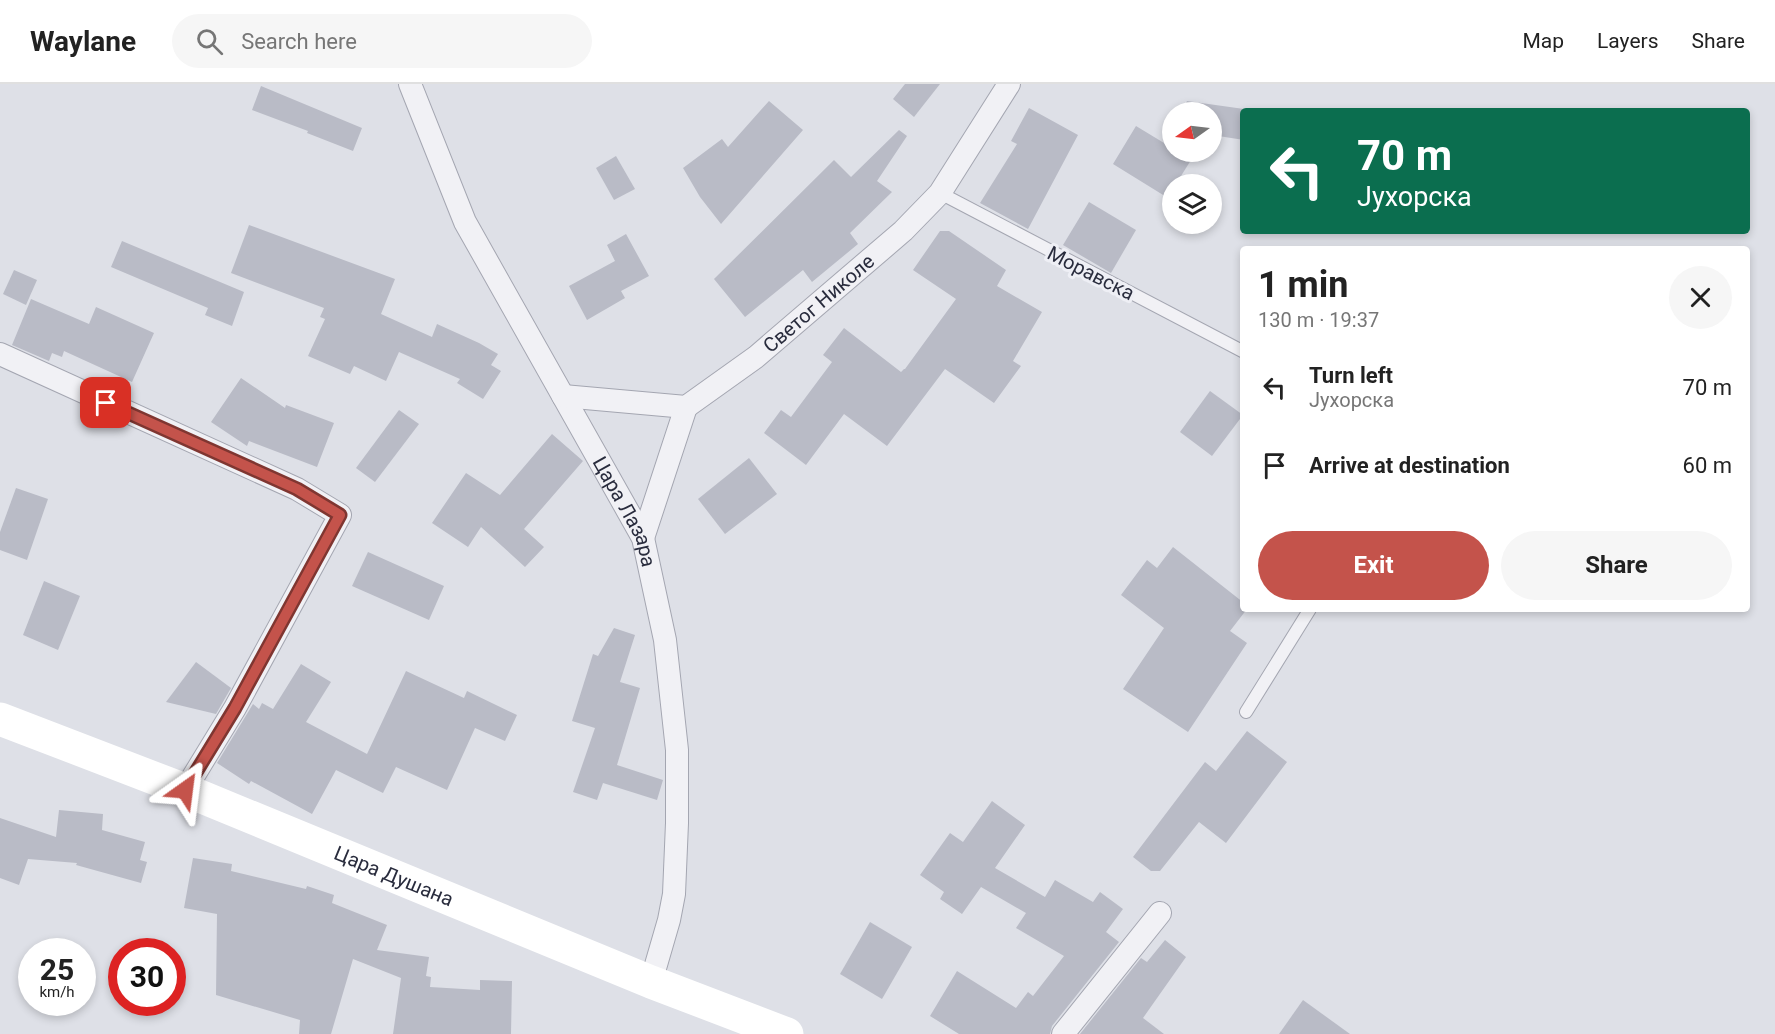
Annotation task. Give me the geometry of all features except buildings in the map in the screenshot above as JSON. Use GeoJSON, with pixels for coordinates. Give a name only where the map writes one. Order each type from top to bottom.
{"type":"FeatureCollection","features":[{"type":"Feature","properties":{"kind":"main road","name":"Цара Душана"},"geometry":{"type":"LineString","coordinates":[[0,719],[185,790],[651,982],[787,1034]]}},
{"type":"Feature","properties":{"kind":"street","name":"Цара Лазара"},"geometry":{"type":"LineString","coordinates":[[410,84],[465,222],[643,538],[665,640],[677,750],[674,894],[651,982]]}},
{"type":"Feature","properties":{"kind":"street","name":"Светог Николе"},"geometry":{"type":"LineString","coordinates":[[686,407],[756,357],[903,231],[940,193],[1009,84]]}},
{"type":"Feature","properties":{"kind":"street"},"geometry":{"type":"LineString","coordinates":[[0,354],[297,489],[340,515],[235,708],[185,790]]}},
{"type":"Feature","properties":{"kind":"street"},"geometry":{"type":"LineString","coordinates":[[563,396],[686,407],[643,538]]}},
{"type":"Feature","properties":{"kind":"street"},"geometry":{"type":"LineString","coordinates":[[1063,1034],[1161,913]]}},
{"type":"Feature","properties":{"kind":"lane","name":"Моравска"},"geometry":{"type":"LineString","coordinates":[[940,193],[1240,350]]}},
{"type":"Feature","properties":{"kind":"lane"},"geometry":{"type":"LineString","coordinates":[[1246,712],[1308,612]]}},
{"type":"Feature","properties":{"kind":"route"},"geometry":{"type":"LineString","coordinates":[[106,403],[297,489],[340,515],[235,708],[185,790]]}}]}
